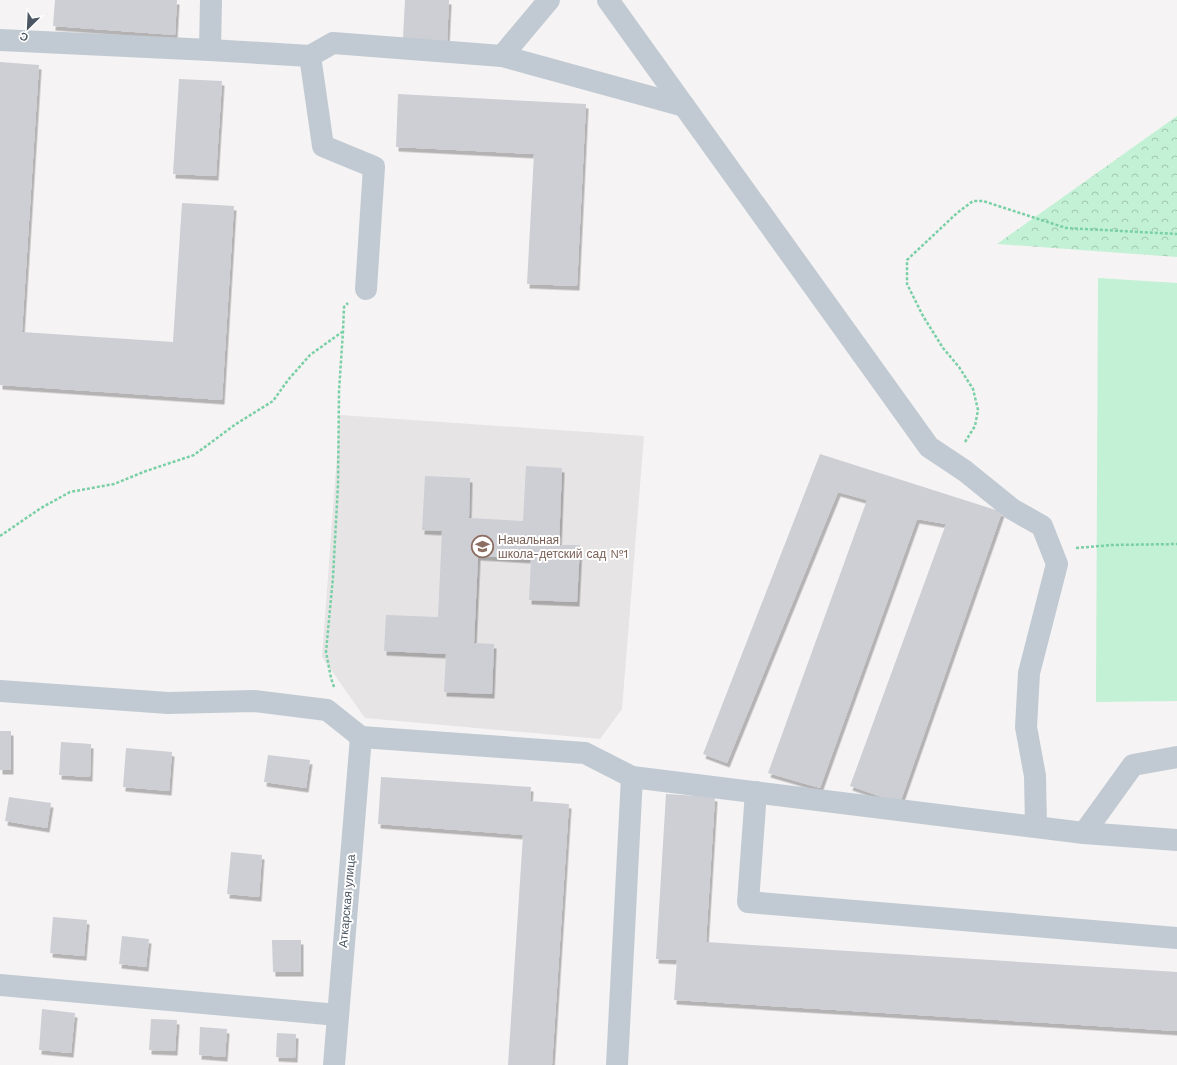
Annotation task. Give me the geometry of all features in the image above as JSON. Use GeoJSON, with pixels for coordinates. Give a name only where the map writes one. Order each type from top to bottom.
{"type":"FeatureCollection","features":[{"type":"Feature","properties":{"kind":"lane"},"geometry":{"type":"LineString","coordinates":[[210,50],[211,0]]}},
{"type":"Feature","properties":{"kind":"lane"},"geometry":{"type":"LineString","coordinates":[[502,56],[549,0]]}},
{"type":"Feature","properties":{"kind":"lane"},"geometry":{"type":"LineString","coordinates":[[608,0],[929,447],[964,471],[1012,508],[1042,526],[1057,564],[1029,673],[1026,727],[1035,776],[1036,826]]}},
{"type":"Feature","properties":{"kind":"lane"},"geometry":{"type":"LineString","coordinates":[[0,40],[310,56],[333,43],[502,56],[684,106]]}},
{"type":"Feature","properties":{"kind":"lane"},"geometry":{"type":"LineString","coordinates":[[310,56],[323,146],[374,167],[366,289]]}},
{"type":"Feature","properties":{"kind":"lane"},"geometry":{"type":"LineString","coordinates":[[0,691],[168,703],[254,701],[328,710],[361,737],[585,752],[632,777],[1084,833],[1177,840]]}},
{"type":"Feature","properties":{"kind":"lane","name":"Аткарская улица"},"geometry":{"type":"LineString","coordinates":[[334,1065],[361,737]]}},
{"type":"Feature","properties":{"kind":"lane"},"geometry":{"type":"LineString","coordinates":[[1084,833],[1133,765],[1177,757]]}},
{"type":"Feature","properties":{"kind":"lane"},"geometry":{"type":"LineString","coordinates":[[617,1065],[632,777]]}},
{"type":"Feature","properties":{"kind":"lane"},"geometry":{"type":"LineString","coordinates":[[756,792],[748,902],[1177,938]]}},
{"type":"Feature","properties":{"kind":"lane"},"geometry":{"type":"LineString","coordinates":[[0,985],[338,1015]]}},
{"type":"Feature","properties":{"kind":"path"},"geometry":{"type":"LineString","coordinates":[[929,447],[963,444],[975,426],[978,410],[973,389],[959,367],[943,348],[923,316],[907,284],[907,260],[957,213],[973,201],[983,201],[1066,228],[1177,234]]}},
{"type":"Feature","properties":{"kind":"path"},"geometry":{"type":"LineString","coordinates":[[336,691],[331,678],[326,652],[333,577],[338,485],[339,392],[344,307],[356,292],[366,289]]}},
{"type":"Feature","properties":{"kind":"path"},"geometry":{"type":"LineString","coordinates":[[0,536],[41,508],[70,492],[114,484],[146,471],[194,455],[236,424],[273,401],[288,380],[310,355],[343,331]]}},
{"type":"Feature","properties":{"kind":"path"},"geometry":{"type":"LineString","coordinates":[[1052,550],[1112,545],[1177,544]]}},
{"type":"Feature","properties":{"kind":"shaded area","name":"Начальная школа-детский сад №1"},"geometry":{"type":"Polygon","coordinates":[[[340,415],[644,436],[622,709],[600,739],[365,718],[322,657],[340,415]]]}},
{"type":"Feature","properties":{"kind":"green space"},"geometry":{"type":"Polygon","coordinates":[[[1177,116],[1177,257],[997,244],[1177,116]]]}},
{"type":"Feature","properties":{"kind":"green space"},"geometry":{"type":"Polygon","coordinates":[[[1098,278],[1177,283],[1177,701],[1096,702],[1098,278]]]}},
{"type":"Feature","properties":{"kind":"building"},"geometry":{"type":"Polygon","coordinates":[[[55,0],[177,0],[175,35],[53,26],[55,0]]]}},
{"type":"Feature","properties":{"kind":"building"},"geometry":{"type":"Polygon","coordinates":[[[405,0],[449,0],[447,41],[403,38],[405,0]]]}},
{"type":"Feature","properties":{"kind":"building"},"geometry":{"type":"Polygon","coordinates":[[[0,62],[39,65],[22,332],[173,342],[182,203],[234,206],[222,400],[0,385],[0,62]]]}},
{"type":"Feature","properties":{"kind":"building"},"geometry":{"type":"Polygon","coordinates":[[[179,79],[222,81],[216,176],[173,174],[179,79]]]}},
{"type":"Feature","properties":{"kind":"building"},"geometry":{"type":"Polygon","coordinates":[[[398,94],[586,104],[577,286],[527,284],[534,154],[396,147],[398,94]]]}},
{"type":"Feature","properties":{"kind":"building"},"geometry":{"type":"Polygon","coordinates":[[[820,454],[1002,512],[900,803],[850,786],[946,524],[917,519],[820,788],[768,773],[867,500],[838,492],[727,763],[703,754],[820,454]]]}},
{"type":"Feature","properties":{"kind":"building"},"geometry":{"type":"Polygon","coordinates":[[[526,466],[562,468],[559,545],[580,545],[577,602],[529,600],[531,559],[478,556],[474,643],[494,644],[492,694],[444,692],[446,654],[384,651],[386,615],[438,617],[442,531],[422,530],[425,476],[470,478],[469,518],[523,521],[526,466]]]}},
{"type":"Feature","properties":{"kind":"building"},"geometry":{"type":"Polygon","coordinates":[[[0,731],[11,731],[11,770],[0,770],[0,731]]]}},
{"type":"Feature","properties":{"kind":"building"},"geometry":{"type":"Polygon","coordinates":[[[61,742],[91,744],[90,777],[59,775],[61,742]]]}},
{"type":"Feature","properties":{"kind":"building"},"geometry":{"type":"Polygon","coordinates":[[[126,748],[172,752],[169,791],[123,787],[126,748]]]}},
{"type":"Feature","properties":{"kind":"building"},"geometry":{"type":"Polygon","coordinates":[[[268,755],[310,760],[306,788],[264,782],[268,755]]]}},
{"type":"Feature","properties":{"kind":"building"},"geometry":{"type":"Polygon","coordinates":[[[381,777],[531,787],[530,801],[569,804],[552,1065],[508,1065],[523,835],[378,824],[381,777]]]}},
{"type":"Feature","properties":{"kind":"building"},"geometry":{"type":"Polygon","coordinates":[[[666,794],[715,797],[706,942],[1177,972],[1177,1031],[674,1000],[677,960],[656,959],[666,794]]]}},
{"type":"Feature","properties":{"kind":"building"},"geometry":{"type":"Polygon","coordinates":[[[9,797],[51,803],[47,828],[5,821],[9,797]]]}},
{"type":"Feature","properties":{"kind":"building"},"geometry":{"type":"Polygon","coordinates":[[[231,852],[262,855],[259,897],[227,894],[231,852]]]}},
{"type":"Feature","properties":{"kind":"building"},"geometry":{"type":"Polygon","coordinates":[[[53,917],[87,920],[84,956],[50,953],[53,917]]]}},
{"type":"Feature","properties":{"kind":"building"},"geometry":{"type":"Polygon","coordinates":[[[122,936],[149,939],[146,967],[119,964],[122,936]]]}},
{"type":"Feature","properties":{"kind":"building"},"geometry":{"type":"Polygon","coordinates":[[[272,940],[301,940],[301,972],[273,972],[272,940]]]}},
{"type":"Feature","properties":{"kind":"building"},"geometry":{"type":"Polygon","coordinates":[[[42,1009],[75,1013],[71,1053],[39,1050],[42,1009]]]}},
{"type":"Feature","properties":{"kind":"building"},"geometry":{"type":"Polygon","coordinates":[[[151,1019],[177,1020],[175,1051],[149,1050],[151,1019]]]}},
{"type":"Feature","properties":{"kind":"building"},"geometry":{"type":"Polygon","coordinates":[[[200,1027],[227,1029],[225,1057],[199,1055],[200,1027]]]}},
{"type":"Feature","properties":{"kind":"building"},"geometry":{"type":"Polygon","coordinates":[[[277,1033],[296,1034],[295,1058],[276,1057],[277,1033]]]}},
{"type":"Feature","properties":{"kind":"place","name":"Начальная школа-детский сад №1"},"geometry":{"type":"Point","coordinates":[483,547]}}]}
